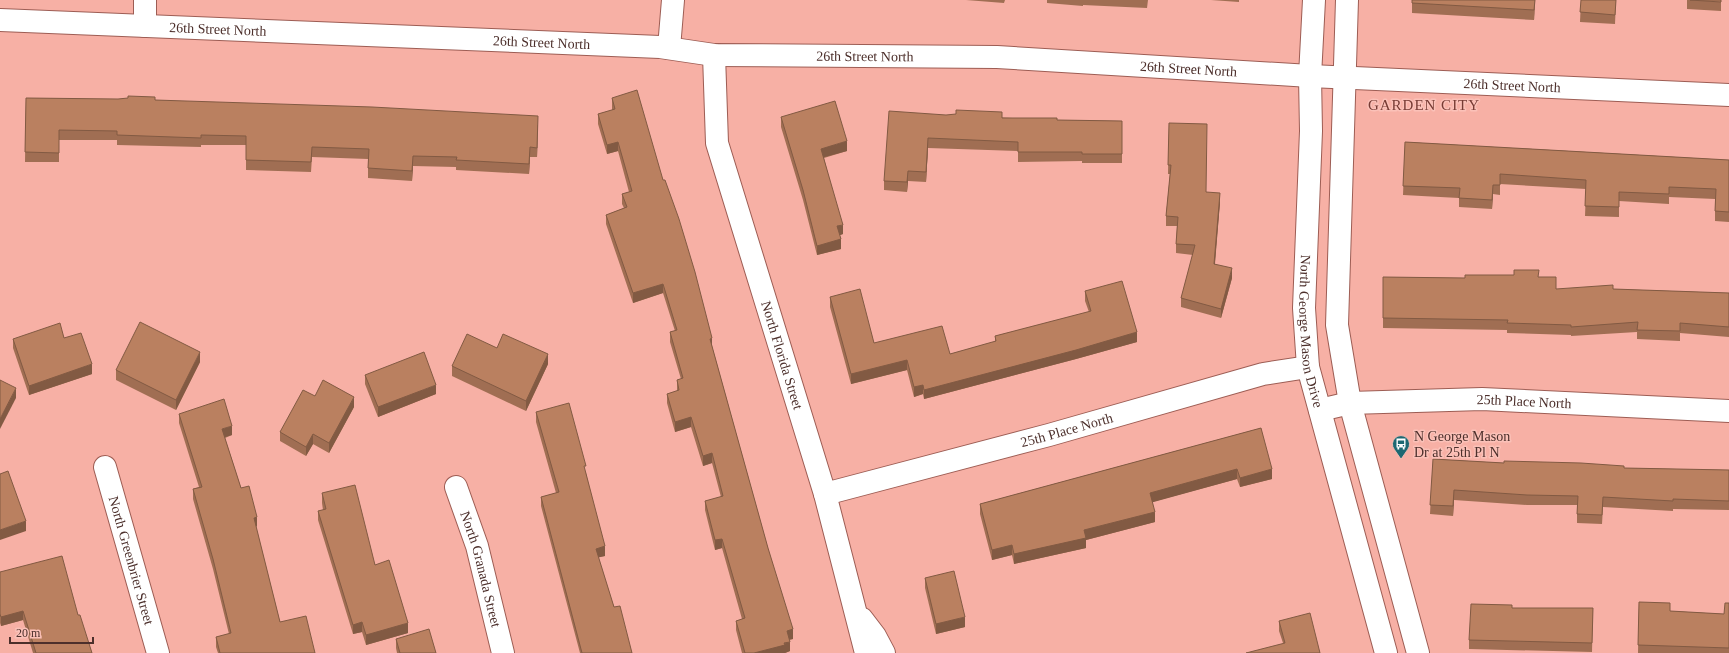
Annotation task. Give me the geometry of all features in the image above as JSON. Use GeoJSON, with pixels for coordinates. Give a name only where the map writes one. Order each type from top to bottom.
{"type":"FeatureCollection","features":[{"type":"Feature","properties":{"kind":"street"},"geometry":{"type":"LineString","coordinates":[[145,0],[145,26]]}},
{"type":"Feature","properties":{"kind":"street"},"geometry":{"type":"LineString","coordinates":[[669,48],[673,0]]}},
{"type":"Feature","properties":{"kind":"street","name":"North George Mason Drive"},"geometry":{"type":"LineString","coordinates":[[1314,0],[1310,76],[1311,131],[1304,308],[1308,367],[1386,653]]}},
{"type":"Feature","properties":{"kind":"street","name":"North George Mason Drive"},"geometry":{"type":"LineString","coordinates":[[1347,0],[1341,150],[1337,324],[1350,402],[1418,653]]}},
{"type":"Feature","properties":{"kind":"street","name":"26th Street North"},"geometry":{"type":"LineString","coordinates":[[0,20],[669,48],[714,55],[997,57],[1310,76],[1729,95]]}},
{"type":"Feature","properties":{"kind":"street","name":"North Florida Street"},"geometry":{"type":"LineString","coordinates":[[714,55],[717,143],[824,494],[866,653]]}},
{"type":"Feature","properties":{"kind":"street","name":"25th Place North"},"geometry":{"type":"LineString","coordinates":[[824,494],[1049,435],[1263,374],[1308,367]]}},
{"type":"Feature","properties":{"kind":"street","name":"25th Place North"},"geometry":{"type":"LineString","coordinates":[[1320,410],[1350,402],[1482,399],[1729,411]]}},
{"type":"Feature","properties":{"kind":"street","name":"North Greenbrier Street"},"geometry":{"type":"LineString","coordinates":[[105,467],[158,653]]}},
{"type":"Feature","properties":{"kind":"street","name":"North Granada Street"},"geometry":{"type":"LineString","coordinates":[[456,486],[477,546],[503,653]]}},
{"type":"Feature","properties":{"kind":"street"},"geometry":{"type":"LineString","coordinates":[[855,610],[875,636],[884,653]]}},
{"type":"Feature","properties":{"kind":"building"},"geometry":{"type":"Polygon","coordinates":[[[1412,0],[1535,0],[1534,10],[1412,3],[1412,0]]]}},
{"type":"Feature","properties":{"kind":"building"},"geometry":{"type":"Polygon","coordinates":[[[1581,0],[1616,0],[1615,15],[1580,12],[1581,0]]]}},
{"type":"Feature","properties":{"kind":"building"},"geometry":{"type":"Polygon","coordinates":[[[1690,0],[1721,0],[1721,2],[1690,0]]]}},
{"type":"Feature","properties":{"kind":"building"},"geometry":{"type":"Polygon","coordinates":[[[637,90],[663,180],[665,180],[679,219],[695,272],[712,338],[710,339],[768,548],[793,629],[787,631],[790,642],[784,643],[785,645],[754,653],[745,653],[736,621],[745,618],[722,539],[715,540],[705,501],[723,496],[712,453],[703,456],[691,417],[675,422],[667,394],[679,390],[677,380],[683,378],[670,332],[677,330],[663,284],[633,293],[606,215],[627,207],[622,194],[632,191],[618,142],[607,145],[598,114],[615,109],[612,98],[637,90]]]}},
{"type":"Feature","properties":{"kind":"building"},"geometry":{"type":"Polygon","coordinates":[[[128,96],[155,97],[155,100],[372,107],[538,116],[537,148],[530,147],[529,164],[456,160],[457,157],[413,156],[412,171],[368,168],[369,149],[312,147],[311,162],[246,160],[246,136],[201,135],[201,138],[117,135],[117,131],[59,130],[59,153],[25,152],[26,98],[118,99],[128,98],[128,96]]]}},
{"type":"Feature","properties":{"kind":"building"},"geometry":{"type":"Polygon","coordinates":[[[835,101],[847,141],[821,149],[843,225],[837,226],[841,239],[817,246],[803,190],[781,117],[835,101]]]}},
{"type":"Feature","properties":{"kind":"building"},"geometry":{"type":"Polygon","coordinates":[[[956,110],[1002,112],[1002,118],[1057,118],[1057,120],[1122,121],[1122,154],[1082,154],[1082,152],[1018,152],[1018,142],[928,138],[926,172],[908,171],[907,182],[884,181],[889,111],[946,115],[956,114],[956,110]]]}},
{"type":"Feature","properties":{"kind":"building"},"geometry":{"type":"Polygon","coordinates":[[[1169,123],[1207,124],[1206,192],[1220,193],[1214,264],[1232,268],[1221,309],[1181,298],[1195,245],[1176,244],[1178,217],[1166,216],[1171,165],[1168,165],[1169,123]]]}},
{"type":"Feature","properties":{"kind":"building"},"geometry":{"type":"Polygon","coordinates":[[[1405,142],[1729,160],[1729,212],[1715,211],[1716,189],[1669,187],[1669,194],[1619,192],[1619,207],[1585,206],[1586,180],[1500,174],[1500,185],[1493,185],[1492,200],[1459,198],[1460,188],[1403,186],[1405,142]]]}},
{"type":"Feature","properties":{"kind":"building"},"geometry":{"type":"Polygon","coordinates":[[[1514,270],[1539,270],[1538,277],[1556,277],[1556,289],[1613,285],[1613,289],[1729,293],[1729,327],[1680,323],[1680,331],[1637,330],[1638,322],[1571,327],[1571,325],[1507,323],[1508,320],[1383,318],[1383,277],[1465,278],[1465,275],[1514,275],[1514,270]]]}},
{"type":"Feature","properties":{"kind":"building"},"geometry":{"type":"Polygon","coordinates":[[[1122,281],[1137,332],[1076,350],[924,390],[923,385],[914,387],[907,360],[851,374],[830,297],[860,289],[874,343],[942,326],[950,354],[996,341],[995,336],[1091,311],[1085,291],[1122,281]]]}},
{"type":"Feature","properties":{"kind":"building"},"geometry":{"type":"Polygon","coordinates":[[[140,322],[200,352],[176,400],[116,370],[140,322]]]}},
{"type":"Feature","properties":{"kind":"building"},"geometry":{"type":"Polygon","coordinates":[[[60,323],[64,338],[81,333],[92,364],[29,386],[13,339],[60,323]]]}},
{"type":"Feature","properties":{"kind":"building"},"geometry":{"type":"Polygon","coordinates":[[[467,334],[497,348],[503,334],[548,354],[526,401],[452,366],[467,334]]]}},
{"type":"Feature","properties":{"kind":"building"},"geometry":{"type":"Polygon","coordinates":[[[424,352],[436,385],[378,407],[365,375],[424,352]]]}},
{"type":"Feature","properties":{"kind":"building"},"geometry":{"type":"Polygon","coordinates":[[[0,380],[16,388],[0,419],[0,380]]]}},
{"type":"Feature","properties":{"kind":"building"},"geometry":{"type":"Polygon","coordinates":[[[323,380],[354,397],[329,443],[313,434],[306,447],[280,432],[303,390],[315,396],[323,380]]]}},
{"type":"Feature","properties":{"kind":"building"},"geometry":{"type":"Polygon","coordinates":[[[224,399],[232,426],[222,429],[241,488],[249,486],[257,517],[254,518],[280,622],[306,616],[315,653],[220,653],[216,637],[231,633],[213,559],[193,489],[202,487],[179,414],[224,399]]]}},
{"type":"Feature","properties":{"kind":"building"},"geometry":{"type":"Polygon","coordinates":[[[569,403],[605,546],[596,549],[614,607],[620,606],[632,653],[582,653],[541,497],[559,492],[536,412],[569,403]]]}},
{"type":"Feature","properties":{"kind":"building"},"geometry":{"type":"Polygon","coordinates":[[[1261,428],[1272,469],[1240,478],[1237,469],[1150,493],[1155,512],[1084,530],[1086,538],[1014,554],[1012,545],[992,550],[980,504],[1261,428]]]}},
{"type":"Feature","properties":{"kind":"building"},"geometry":{"type":"Polygon","coordinates":[[[1433,459],[1504,463],[1504,461],[1581,463],[1624,466],[1624,468],[1729,470],[1729,501],[1673,499],[1673,501],[1603,497],[1602,515],[1577,514],[1578,496],[1527,495],[1454,490],[1453,506],[1430,505],[1433,459]]]}},
{"type":"Feature","properties":{"kind":"building"},"geometry":{"type":"Polygon","coordinates":[[[8,471],[26,521],[0,530],[0,474],[8,471]]]}},
{"type":"Feature","properties":{"kind":"building"},"geometry":{"type":"Polygon","coordinates":[[[355,485],[375,565],[389,560],[408,623],[366,635],[362,622],[353,625],[318,511],[326,509],[322,493],[355,485]]]}},
{"type":"Feature","properties":{"kind":"building"},"geometry":{"type":"Polygon","coordinates":[[[62,556],[78,615],[80,615],[92,653],[36,653],[23,611],[1,617],[0,614],[0,572],[62,556]]]}},
{"type":"Feature","properties":{"kind":"building"},"geometry":{"type":"Polygon","coordinates":[[[954,571],[965,617],[936,624],[925,578],[954,571]]]}},
{"type":"Feature","properties":{"kind":"building"},"geometry":{"type":"Polygon","coordinates":[[[1639,602],[1670,603],[1670,611],[1724,614],[1725,603],[1729,603],[1729,648],[1638,645],[1639,602]]]}},
{"type":"Feature","properties":{"kind":"building"},"geometry":{"type":"Polygon","coordinates":[[[1471,604],[1512,605],[1512,608],[1593,608],[1592,643],[1469,640],[1471,604]]]}},
{"type":"Feature","properties":{"kind":"building"},"geometry":{"type":"Polygon","coordinates":[[[1310,613],[1320,653],[1246,653],[1285,643],[1279,621],[1310,613]]]}},
{"type":"Feature","properties":{"kind":"building"},"geometry":{"type":"Polygon","coordinates":[[[429,629],[436,653],[400,653],[396,639],[429,629]]]}},
{"type":"Feature","properties":{"kind":"place","name":"N George Mason Dr at 25th Pl N"},"geometry":{"type":"Point","coordinates":[1401,459]}},
{"type":"Feature","properties":{"kind":"district","name":"GARDEN CITY"},"geometry":{"type":"Point","coordinates":[1424,105]}}]}
